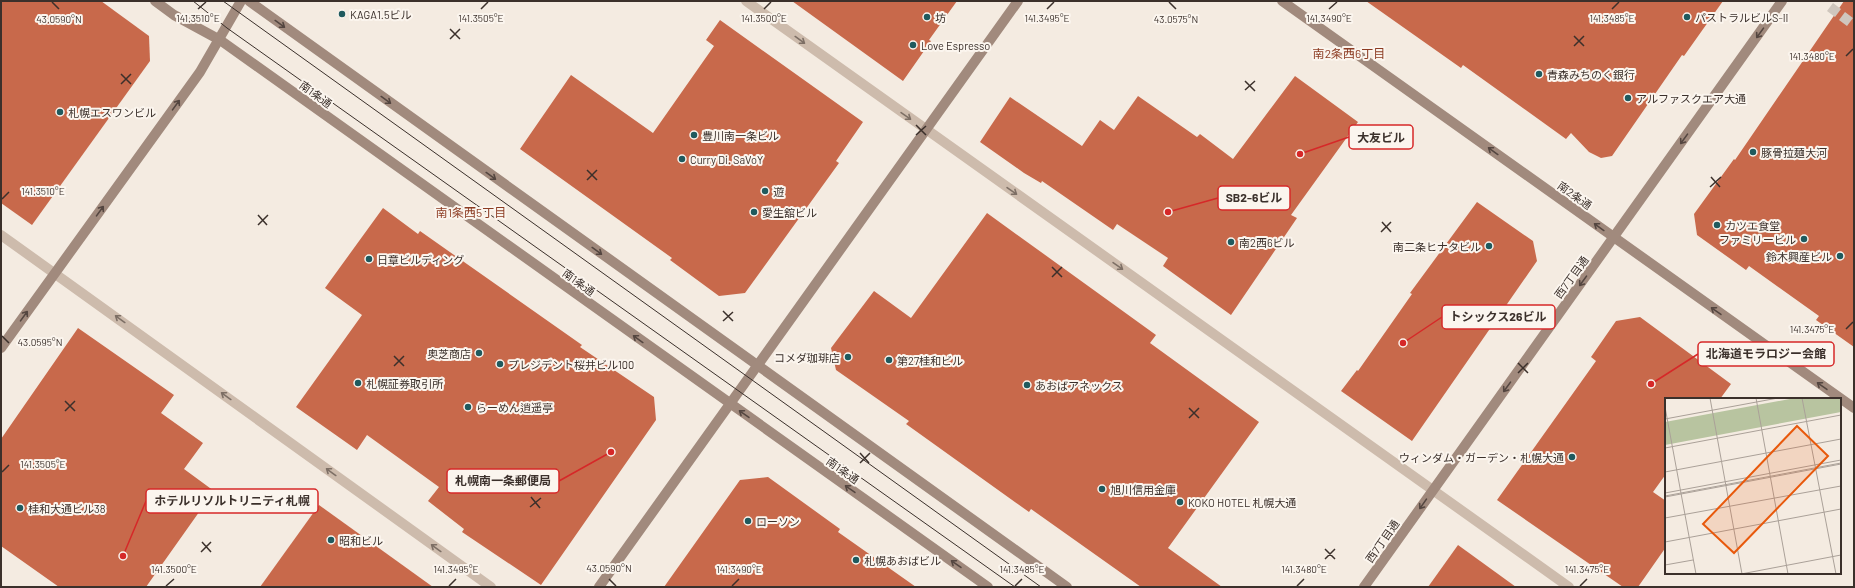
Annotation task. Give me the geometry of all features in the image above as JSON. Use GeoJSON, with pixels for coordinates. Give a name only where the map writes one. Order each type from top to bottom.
{"type":"FeatureCollection","features":[{"type":"Feature","properties":{"kind":"street","name":"南1条通"},"geometry":{"type":"LineString","coordinates":[[155,1],[174,15],[220,40],[988,587]]}},
{"type":"Feature","properties":{"kind":"street"},"geometry":{"type":"LineString","coordinates":[[1,348],[200,72],[220,40],[241,1]]}},
{"type":"Feature","properties":{"kind":"street"},"geometry":{"type":"LineString","coordinates":[[249,1],[1067,587]]}},
{"type":"Feature","properties":{"kind":"street"},"geometry":{"type":"LineString","coordinates":[[746,1],[1434,489],[1569,587]]}},
{"type":"Feature","properties":{"kind":"street"},"geometry":{"type":"LineString","coordinates":[[599,587],[1018,1]]}},
{"type":"Feature","properties":{"kind":"street","name":"南2条通"},"geometry":{"type":"LineString","coordinates":[[1282,1],[1840,398]]}},
{"type":"Feature","properties":{"kind":"street","name":"西7丁目通"},"geometry":{"type":"LineString","coordinates":[[1364,587],[1782,1]]}},
{"type":"Feature","properties":{"kind":"street"},"geometry":{"type":"LineString","coordinates":[[1,235],[55,272],[491,587]]}},
{"type":"Feature","properties":{"kind":"street","name":"南2条通"},"geometry":{"type":"LineString","coordinates":[[1841,399],[1854,408]]}},
{"type":"Feature","properties":{"kind":"building","name":"札幌エスワンビル"},"geometry":{"type":"Polygon","coordinates":[[[1,1],[101,1],[149,36],[150,61],[32,225],[1,203],[1,1]]]}},
{"type":"Feature","properties":{"kind":"building"},"geometry":{"type":"Polygon","coordinates":[[[792,1],[957,1],[929,40],[931,41],[903,81],[792,1]]]}},
{"type":"Feature","properties":{"kind":"building"},"geometry":{"type":"Polygon","coordinates":[[[1366,1],[1723,1],[1684,56],[1682,55],[1612,156],[1601,158],[1589,152],[1571,133],[1566,139],[1463,65],[1461,68],[1366,1]]]}},
{"type":"Feature","properties":{"kind":"building"},"geometry":{"type":"Polygon","coordinates":[[[1844,1],[1854,1],[1854,347],[1816,320],[1819,316],[1749,266],[1746,270],[1697,235],[1694,214],[1734,159],[1735,160],[1844,1]]]}},
{"type":"Feature","properties":{"kind":"building"},"geometry":{"type":"Polygon","coordinates":[[[720,20],[863,122],[836,161],[839,163],[745,293],[719,296],[670,260],[672,258],[520,149],[571,75],[653,133],[714,46],[706,40],[720,20]]]}},
{"type":"Feature","properties":{"kind":"building"},"geometry":{"type":"Polygon","coordinates":[[[1295,76],[1358,122],[1291,215],[1297,218],[1231,315],[1163,266],[1168,258],[1117,224],[1113,230],[1042,181],[1041,183],[1024,173],[980,142],[1010,97],[1082,146],[1100,120],[1114,130],[1138,96],[1197,137],[1200,134],[1233,159],[1295,76]]]}},
{"type":"Feature","properties":{"kind":"building"},"geometry":{"type":"Polygon","coordinates":[[[1477,202],[1533,241],[1537,261],[1412,441],[1341,391],[1357,370],[1358,371],[1412,294],[1410,293],[1477,202]]]}},
{"type":"Feature","properties":{"kind":"building"},"geometry":{"type":"Polygon","coordinates":[[[383,208],[418,234],[420,231],[582,345],[580,347],[654,397],[656,420],[541,585],[462,532],[464,529],[428,501],[439,487],[367,435],[357,450],[296,407],[362,315],[325,288],[383,208]]]}},
{"type":"Feature","properties":{"kind":"building"},"geometry":{"type":"Polygon","coordinates":[[[987,213],[1156,335],[1150,343],[1259,422],[1168,548],[1222,587],[1141,587],[1031,509],[1029,512],[906,424],[909,421],[836,370],[831,348],[874,291],[911,318],[987,213]]]}},
{"type":"Feature","properties":{"kind":"building"},"geometry":{"type":"Polygon","coordinates":[[[1640,317],[1731,384],[1721,398],[1665,398],[1665,475],[1653,492],[1665,500],[1665,548],[1638,587],[1623,587],[1497,500],[1596,361],[1591,357],[1616,321],[1640,317]]]}},
{"type":"Feature","properties":{"kind":"building"},"geometry":{"type":"Polygon","coordinates":[[[78,328],[174,395],[161,413],[203,443],[184,469],[214,491],[146,587],[59,587],[1,546],[1,439],[78,328]]]}},
{"type":"Feature","properties":{"kind":"building"},"geometry":{"type":"Polygon","coordinates":[[[768,477],[840,529],[838,532],[916,587],[664,587],[740,480],[768,477]]]}},
{"type":"Feature","properties":{"kind":"building","name":"昭和ビル"},"geometry":{"type":"Polygon","coordinates":[[[319,505],[433,587],[260,587],[319,505]]]}},
{"type":"Feature","properties":{"kind":"building"},"geometry":{"type":"Polygon","coordinates":[[[1458,545],[1516,587],[1428,587],[1458,545]]]}},
{"type":"Feature","properties":{"kind":"tunnel"},"geometry":{"type":"LineString","coordinates":[[1830,7],[1854,25]]}},
{"type":"Feature","properties":{"kind":"tram line"},"geometry":{"type":"LineString","coordinates":[[193,1],[227,28],[1015,587]]}},
{"type":"Feature","properties":{"kind":"tram line"},"geometry":{"type":"LineString","coordinates":[[223,1],[1041,587]]}},
{"type":"Feature","properties":{"kind":"place","name":"KAGA1.5ビル"},"geometry":{"type":"Point","coordinates":[342,14]}},
{"type":"Feature","properties":{"kind":"place","name":"坊"},"geometry":{"type":"Point","coordinates":[927,17]}},
{"type":"Feature","properties":{"kind":"place","name":"パストラルビルS-II"},"geometry":{"type":"Point","coordinates":[1687,17]}},
{"type":"Feature","properties":{"kind":"place","name":"Love Espresso"},"geometry":{"type":"Point","coordinates":[913,45]}},
{"type":"Feature","properties":{"kind":"place","name":"青森みちのく銀行"},"geometry":{"type":"Point","coordinates":[1539,74]}},
{"type":"Feature","properties":{"kind":"place","name":"アルファスクエア大通"},"geometry":{"type":"Point","coordinates":[1628,98]}},
{"type":"Feature","properties":{"kind":"place","name":"札幌エスワンビル"},"geometry":{"type":"Point","coordinates":[60,112]}},
{"type":"Feature","properties":{"kind":"place","name":"豊川南一条ビル"},"geometry":{"type":"Point","coordinates":[694,135]}},
{"type":"Feature","properties":{"kind":"place","name":"豚骨拉麺大河"},"geometry":{"type":"Point","coordinates":[1753,152]}},
{"type":"Feature","properties":{"kind":"place","name":"大友ビル"},"geometry":{"type":"Point","coordinates":[1300,154]}},
{"type":"Feature","properties":{"kind":"place","name":"Curry Di. SaVoY"},"geometry":{"type":"Point","coordinates":[682,159]}},
{"type":"Feature","properties":{"kind":"place","name":"遊"},"geometry":{"type":"Point","coordinates":[765,191]}},
{"type":"Feature","properties":{"kind":"place","name":"愛生舘ビル"},"geometry":{"type":"Point","coordinates":[754,212]}},
{"type":"Feature","properties":{"kind":"place","name":"SB2-6ビル"},"geometry":{"type":"Point","coordinates":[1168,212]}},
{"type":"Feature","properties":{"kind":"place","name":"カツエ食堂"},"geometry":{"type":"Point","coordinates":[1717,225]}},
{"type":"Feature","properties":{"kind":"place","name":"ファミリービル"},"geometry":{"type":"Point","coordinates":[1804,239]}},
{"type":"Feature","properties":{"kind":"place","name":"南2西6ビル"},"geometry":{"type":"Point","coordinates":[1231,242]}},
{"type":"Feature","properties":{"kind":"place","name":"南二条ヒナタビル"},"geometry":{"type":"Point","coordinates":[1489,246]}},
{"type":"Feature","properties":{"kind":"place","name":"鈴木興産ビル"},"geometry":{"type":"Point","coordinates":[1840,256]}},
{"type":"Feature","properties":{"kind":"place","name":"日章ビルディング"},"geometry":{"type":"Point","coordinates":[369,259]}},
{"type":"Feature","properties":{"kind":"place","name":"トシックス26ビル"},"geometry":{"type":"Point","coordinates":[1403,343]}},
{"type":"Feature","properties":{"kind":"place","name":"奥芝商店"},"geometry":{"type":"Point","coordinates":[479,353]}},
{"type":"Feature","properties":{"kind":"place","name":"コメダ珈琲店"},"geometry":{"type":"Point","coordinates":[848,357]}},
{"type":"Feature","properties":{"kind":"place","name":"第27桂和ビル"},"geometry":{"type":"Point","coordinates":[889,360]}},
{"type":"Feature","properties":{"kind":"place","name":"プレジデント桜井ビル100"},"geometry":{"type":"Point","coordinates":[500,364]}},
{"type":"Feature","properties":{"kind":"place","name":"札幌証券取引所"},"geometry":{"type":"Point","coordinates":[358,383]}},
{"type":"Feature","properties":{"kind":"place","name":"北海道モラロジー会館"},"geometry":{"type":"Point","coordinates":[1651,384]}},
{"type":"Feature","properties":{"kind":"place","name":"あおばアネックス"},"geometry":{"type":"Point","coordinates":[1027,385]}},
{"type":"Feature","properties":{"kind":"place","name":"らーめん逍遥亭"},"geometry":{"type":"Point","coordinates":[468,407]}},
{"type":"Feature","properties":{"kind":"place","name":"札幌南一条郵便局"},"geometry":{"type":"Point","coordinates":[611,452]}},
{"type":"Feature","properties":{"kind":"place","name":"ウィンダム・ガーデン・札幌大通"},"geometry":{"type":"Point","coordinates":[1572,457]}},
{"type":"Feature","properties":{"kind":"place","name":"旭川信用金庫"},"geometry":{"type":"Point","coordinates":[1102,489]}},
{"type":"Feature","properties":{"kind":"place","name":"KOKO HOTEL 札幌大通"},"geometry":{"type":"Point","coordinates":[1180,502]}},
{"type":"Feature","properties":{"kind":"place","name":"桂和大通ビル38"},"geometry":{"type":"Point","coordinates":[20,508]}},
{"type":"Feature","properties":{"kind":"place","name":"ローソン"},"geometry":{"type":"Point","coordinates":[748,521]}},
{"type":"Feature","properties":{"kind":"place","name":"昭和ビル"},"geometry":{"type":"Point","coordinates":[331,540]}},
{"type":"Feature","properties":{"kind":"place","name":"ホテルリソルトリニティ札幌"},"geometry":{"type":"Point","coordinates":[123,556]}},
{"type":"Feature","properties":{"kind":"place","name":"札幌あおばビル"},"geometry":{"type":"Point","coordinates":[856,560]}},
{"type":"Feature","properties":{"kind":"district","name":"南2条西6丁目"},"geometry":{"type":"Point","coordinates":[1349,53]}},
{"type":"Feature","properties":{"kind":"district","name":"南1条西5丁目"},"geometry":{"type":"Point","coordinates":[471,212]}}]}
